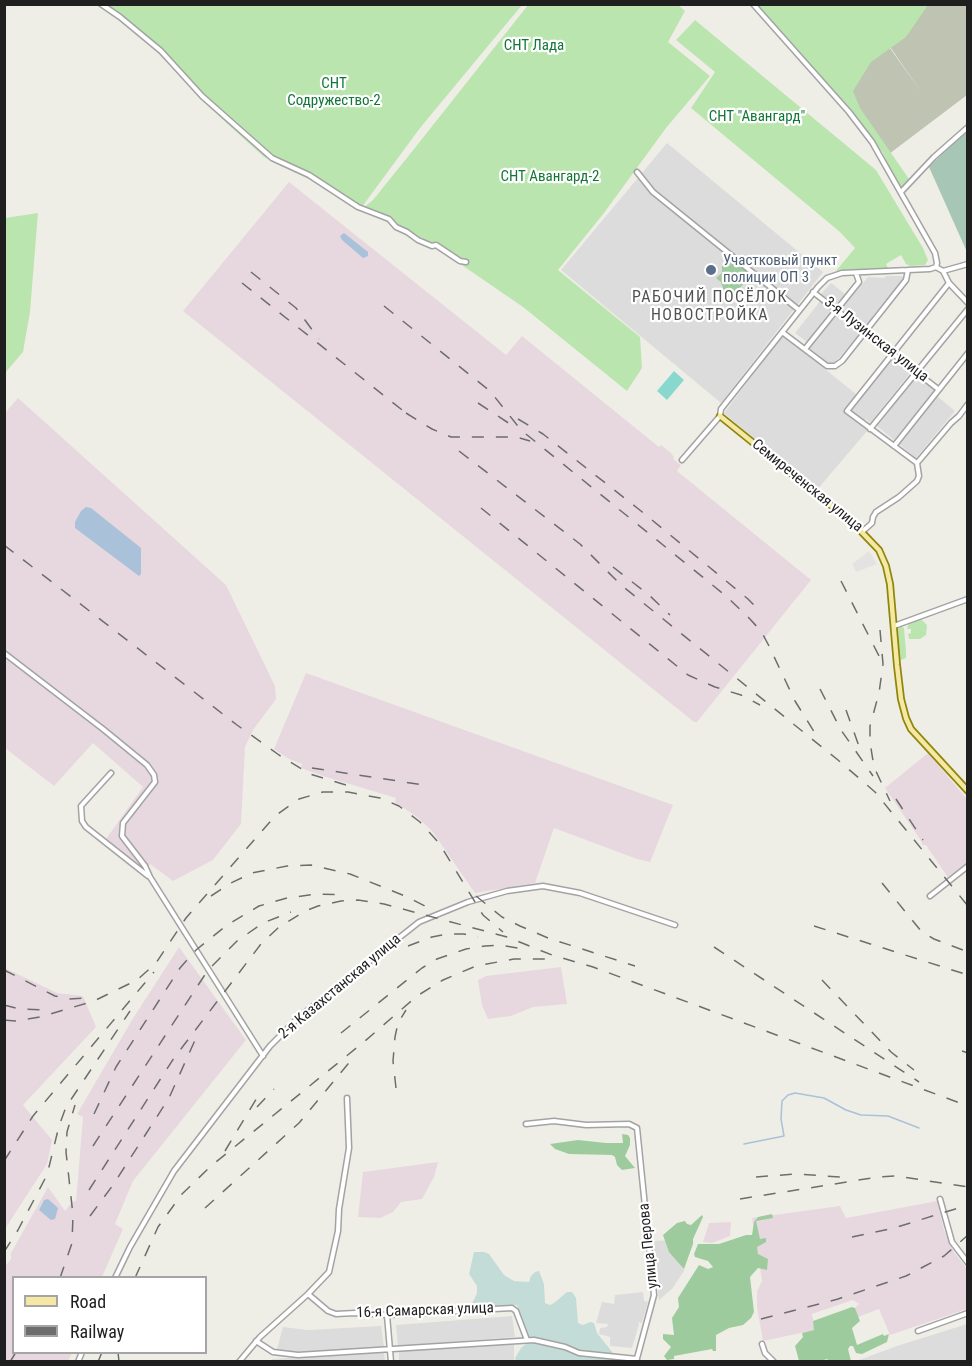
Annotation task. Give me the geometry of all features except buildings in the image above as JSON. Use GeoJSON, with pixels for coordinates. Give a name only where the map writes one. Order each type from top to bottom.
{"type":"FeatureCollection","features":[{"type":"Feature","properties":{"kind":"main road","name":"Семиреченская улица"},"geometry":{"type":"LineString","coordinates":[[720,416],[863,531],[879,550],[886,566],[901,699],[906,718],[912,729],[968,791]]}},
{"type":"Feature","properties":{"kind":"street"},"geometry":{"type":"LineString","coordinates":[[100,4],[120,16],[161,51],[202,96],[272,159],[309,175],[358,207],[389,219],[396,227],[418,240],[436,246],[460,261],[466,262]]}},
{"type":"Feature","properties":{"kind":"street"},"geometry":{"type":"LineString","coordinates":[[753,4],[879,151],[935,253],[936,267]]}},
{"type":"Feature","properties":{"kind":"street"},"geometry":{"type":"LineString","coordinates":[[901,192],[934,157],[968,128]]}},
{"type":"Feature","properties":{"kind":"street"},"geometry":{"type":"LineString","coordinates":[[637,172],[653,192],[799,310]]}},
{"type":"Feature","properties":{"kind":"street"},"geometry":{"type":"LineString","coordinates":[[943,271],[968,264]]}},
{"type":"Feature","properties":{"kind":"street"},"geometry":{"type":"LineString","coordinates":[[682,460],[720,416],[721,409],[822,282],[834,275],[930,270],[936,267]]}},
{"type":"Feature","properties":{"kind":"street"},"geometry":{"type":"LineString","coordinates":[[936,267],[943,271],[949,283],[968,303]]}},
{"type":"Feature","properties":{"kind":"street"},"geometry":{"type":"LineString","coordinates":[[782,332],[828,366],[836,366],[866,332],[906,280],[908,270]]}},
{"type":"Feature","properties":{"kind":"street"},"geometry":{"type":"LineString","coordinates":[[805,349],[859,282],[856,273]]}},
{"type":"Feature","properties":{"kind":"street"},"geometry":{"type":"LineString","coordinates":[[863,531],[872,523],[876,512],[899,498],[917,481],[919,476],[917,462],[848,411],[949,283]]}},
{"type":"Feature","properties":{"kind":"street","name":"3-я Лузинская улица"},"geometry":{"type":"LineString","coordinates":[[813,292],[938,389]]}},
{"type":"Feature","properties":{"kind":"street"},"geometry":{"type":"LineString","coordinates":[[870,429],[968,309]]}},
{"type":"Feature","properties":{"kind":"street"},"geometry":{"type":"LineString","coordinates":[[894,446],[968,353]]}},
{"type":"Feature","properties":{"kind":"street"},"geometry":{"type":"LineString","coordinates":[[917,462],[968,404]]}},
{"type":"Feature","properties":{"kind":"street"},"geometry":{"type":"LineString","coordinates":[[894,626],[968,599]]}},
{"type":"Feature","properties":{"kind":"street"},"geometry":{"type":"LineString","coordinates":[[4,653],[103,729],[152,771],[156,782],[128,817],[121,832],[126,843],[145,866],[263,1056]]}},
{"type":"Feature","properties":{"kind":"street"},"geometry":{"type":"LineString","coordinates":[[111,773],[81,806],[82,821],[86,827],[150,877]]}},
{"type":"Feature","properties":{"kind":"street"},"geometry":{"type":"LineString","coordinates":[[960,783],[966,779]]}},
{"type":"Feature","properties":{"kind":"street"},"geometry":{"type":"LineString","coordinates":[[930,896],[968,866]]}},
{"type":"Feature","properties":{"kind":"street","name":"2-я Казахстанская улица"},"geometry":{"type":"LineString","coordinates":[[116,1276],[174,1171],[270,1046],[298,1018],[419,922],[460,904],[507,891],[543,886],[580,893],[675,925]]}},
{"type":"Feature","properties":{"kind":"street"},"geometry":{"type":"LineString","coordinates":[[239,1362],[256,1341],[329,1272],[336,1242],[349,1148],[347,1098]]}},
{"type":"Feature","properties":{"kind":"street","name":"улица Перова"},"geometry":{"type":"LineString","coordinates":[[526,1124],[554,1121],[586,1125],[629,1124],[637,1128],[654,1288],[653,1302],[637,1360]]}},
{"type":"Feature","properties":{"kind":"street"},"geometry":{"type":"LineString","coordinates":[[940,1199],[950,1238],[968,1263]]}},
{"type":"Feature","properties":{"kind":"street","name":"16-я Самарская улица"},"geometry":{"type":"LineString","coordinates":[[308,1294],[333,1314],[387,1315],[512,1308],[516,1311],[527,1340]]}},
{"type":"Feature","properties":{"kind":"street"},"geometry":{"type":"LineString","coordinates":[[918,1331],[968,1313]]}},
{"type":"Feature","properties":{"kind":"street"},"geometry":{"type":"LineString","coordinates":[[387,1315],[391,1362]]}},
{"type":"Feature","properties":{"kind":"street"},"geometry":{"type":"LineString","coordinates":[[256,1341],[273,1352],[298,1356],[527,1340],[541,1341],[579,1353],[637,1360]]}},
{"type":"Feature","properties":{"kind":"street"},"geometry":{"type":"LineString","coordinates":[[762,1344],[765,1353],[774,1362]]}},
{"type":"Feature","properties":{"kind":"shaded area"},"geometry":{"type":"Polygon","coordinates":[[[861,5],[967,5],[967,95],[889,154],[822,69],[872,23],[922,93],[861,5]]]}},
{"type":"Feature","properties":{"kind":"shaded area"},"geometry":{"type":"Polygon","coordinates":[[[967,130],[967,252],[929,167],[967,130]]]}},
{"type":"Feature","properties":{"kind":"shaded area"},"geometry":{"type":"Polygon","coordinates":[[[667,143],[823,272],[721,403],[561,270],[667,143]]]}},
{"type":"Feature","properties":{"kind":"shaded area"},"geometry":{"type":"Polygon","coordinates":[[[289,182],[506,355],[522,336],[659,447],[661,445],[671,453],[673,459],[681,465],[677,471],[811,580],[697,722],[694,722],[183,311],[289,182]]]}},
{"type":"Feature","properties":{"kind":"shaded area"},"geometry":{"type":"Polygon","coordinates":[[[344,233],[368,252],[368,256],[363,258],[342,240],[340,236],[344,233]]]}},
{"type":"Feature","properties":{"kind":"shaded area"},"geometry":{"type":"Polygon","coordinates":[[[886,276],[904,278],[875,313],[865,330],[840,310],[868,277],[884,278],[886,276]]]}},
{"type":"Feature","properties":{"kind":"shaded area"},"geometry":{"type":"Polygon","coordinates":[[[831,283],[845,294],[836,306],[821,294],[831,283]]]}},
{"type":"Feature","properties":{"kind":"shaded area"},"geometry":{"type":"Polygon","coordinates":[[[821,300],[833,309],[807,342],[795,333],[821,300]]]}},
{"type":"Feature","properties":{"kind":"shaded area"},"geometry":{"type":"Polygon","coordinates":[[[837,313],[861,332],[832,366],[809,348],[837,313]]]}},
{"type":"Feature","properties":{"kind":"shaded area"},"geometry":{"type":"Polygon","coordinates":[[[783,335],[857,395],[844,410],[868,430],[816,491],[724,413],[783,335]]]}},
{"type":"Feature","properties":{"kind":"shaded area"},"geometry":{"type":"Polygon","coordinates":[[[895,356],[911,372],[870,423],[866,419],[864,422],[851,410],[895,356]]]}},
{"type":"Feature","properties":{"kind":"shaded area"},"geometry":{"type":"Polygon","coordinates":[[[674,371],[684,380],[667,400],[657,391],[674,371]]]}},
{"type":"Feature","properties":{"kind":"shaded area"},"geometry":{"type":"Polygon","coordinates":[[[918,375],[936,389],[894,440],[877,426],[918,375]]]}},
{"type":"Feature","properties":{"kind":"shaded area"},"geometry":{"type":"Polygon","coordinates":[[[937,396],[955,411],[916,458],[899,444],[937,396]]]}},
{"type":"Feature","properties":{"kind":"shaded area"},"geometry":{"type":"Polygon","coordinates":[[[18,398],[226,585],[275,686],[276,699],[253,730],[245,747],[241,824],[213,860],[173,881],[150,864],[143,868],[106,839],[143,787],[93,743],[54,786],[5,748],[4,414],[18,398]]]}},
{"type":"Feature","properties":{"kind":"shaded area"},"geometry":{"type":"Polygon","coordinates":[[[86,507],[91,508],[141,548],[141,574],[139,576],[75,528],[75,522],[86,507]]]}},
{"type":"Feature","properties":{"kind":"shaded area"},"geometry":{"type":"Polygon","coordinates":[[[869,551],[877,564],[856,572],[852,564],[869,551]]]}},
{"type":"Feature","properties":{"kind":"shaded area"},"geometry":{"type":"Polygon","coordinates":[[[306,673],[673,805],[650,862],[554,828],[535,883],[475,893],[432,831],[395,802],[396,798],[301,768],[302,764],[274,749],[306,673]]]}},
{"type":"Feature","properties":{"kind":"shaded area"},"geometry":{"type":"Polygon","coordinates":[[[928,753],[967,799],[967,864],[949,879],[885,788],[928,753]]]}},
{"type":"Feature","properties":{"kind":"shaded area"},"geometry":{"type":"Polygon","coordinates":[[[179,947],[246,1040],[133,1181],[115,1224],[123,1229],[102,1276],[12,1276],[12,1354],[72,1354],[68,1361],[5,1361],[4,1263],[7,1264],[11,1259],[11,1253],[48,1187],[65,1211],[72,1202],[76,1201],[83,1117],[77,1114],[132,1020],[179,947]]]}},
{"type":"Feature","properties":{"kind":"shaded area"},"geometry":{"type":"Polygon","coordinates":[[[561,967],[567,1004],[533,1007],[511,1016],[488,1019],[482,1005],[478,980],[486,976],[561,967]]]}},
{"type":"Feature","properties":{"kind":"shaded area"},"geometry":{"type":"Polygon","coordinates":[[[5,968],[57,993],[83,996],[96,1027],[23,1105],[52,1140],[47,1164],[5,1229],[5,968]]]}},
{"type":"Feature","properties":{"kind":"shaded area"},"geometry":{"type":"Polygon","coordinates":[[[438,1162],[434,1177],[422,1199],[401,1202],[393,1212],[380,1218],[358,1217],[363,1172],[438,1162]]]}},
{"type":"Feature","properties":{"kind":"shaded area"},"geometry":{"type":"Polygon","coordinates":[[[48,1199],[58,1208],[55,1219],[51,1220],[39,1210],[44,1200],[48,1199]]]}},
{"type":"Feature","properties":{"kind":"shaded area"},"geometry":{"type":"Polygon","coordinates":[[[937,1201],[944,1230],[954,1252],[967,1269],[967,1309],[890,1335],[879,1309],[858,1317],[855,1308],[859,1304],[853,1300],[812,1314],[815,1330],[763,1341],[757,1307],[757,1291],[762,1281],[752,1218],[840,1206],[846,1218],[937,1201]]]}},
{"type":"Feature","properties":{"kind":"shaded area"},"geometry":{"type":"Polygon","coordinates":[[[731,1222],[730,1236],[712,1243],[703,1242],[709,1223],[731,1222]]]}},
{"type":"Feature","properties":{"kind":"shaded area"},"geometry":{"type":"Polygon","coordinates":[[[676,1240],[684,1271],[672,1289],[659,1300],[652,1241],[676,1240]]]}},
{"type":"Feature","properties":{"kind":"shaded area"},"geometry":{"type":"Polygon","coordinates":[[[474,1252],[489,1254],[504,1275],[514,1281],[529,1282],[531,1276],[539,1271],[544,1284],[545,1303],[550,1305],[567,1292],[572,1292],[576,1298],[578,1323],[583,1325],[594,1323],[597,1333],[613,1353],[613,1361],[516,1361],[515,1358],[528,1338],[517,1305],[474,1307],[472,1304],[477,1293],[477,1286],[469,1274],[474,1252]]]}},
{"type":"Feature","properties":{"kind":"shaded area"},"geometry":{"type":"Polygon","coordinates":[[[643,1292],[644,1301],[648,1302],[642,1323],[638,1322],[632,1348],[610,1346],[610,1337],[599,1334],[600,1328],[607,1327],[608,1324],[596,1323],[602,1302],[614,1304],[615,1295],[643,1292]]]}},
{"type":"Feature","properties":{"kind":"shaded area"},"geometry":{"type":"Polygon","coordinates":[[[512,1316],[515,1337],[398,1346],[396,1325],[512,1316]]]}},
{"type":"Feature","properties":{"kind":"shaded area"},"geometry":{"type":"Polygon","coordinates":[[[967,1324],[967,1361],[856,1361],[897,1346],[967,1324]]]}},
{"type":"Feature","properties":{"kind":"shaded area"},"geometry":{"type":"Polygon","coordinates":[[[381,1326],[384,1347],[300,1353],[277,1349],[283,1327],[308,1330],[381,1326]]]}},
{"type":"Feature","properties":{"kind":"shaded area"},"geometry":{"type":"Polygon","coordinates":[[[514,1342],[514,1361],[399,1361],[399,1351],[514,1342]]]}},
{"type":"Feature","properties":{"kind":"shaded area"},"geometry":{"type":"Polygon","coordinates":[[[384,1352],[385,1361],[272,1361],[272,1359],[384,1352]]]}},
{"type":"Feature","properties":{"kind":"green space","name":"СНТ Авангард-2"},"geometry":{"type":"Polygon","coordinates":[[[677,4],[685,11],[668,42],[710,76],[666,128],[604,213],[558,270],[640,337],[642,368],[627,391],[523,307],[421,237],[418,240],[363,208],[373,200],[528,5],[677,4]]]}},
{"type":"Feature","properties":{"kind":"green space","name":"СНТ Содружество-2"},"geometry":{"type":"Polygon","coordinates":[[[96,5],[522,5],[420,128],[359,211],[309,179],[264,157],[200,99],[179,74],[130,25],[96,5]]]}},
{"type":"Feature","properties":{"kind":"green space"},"geometry":{"type":"Polygon","coordinates":[[[757,5],[928,5],[906,37],[871,62],[853,91],[860,108],[909,179],[909,183],[899,187],[883,153],[872,138],[757,5]]]}},
{"type":"Feature","properties":{"kind":"green space","name":"СНТ \"Авангард\""},"geometry":{"type":"Polygon","coordinates":[[[695,20],[876,170],[923,248],[928,260],[925,265],[910,266],[906,264],[901,255],[886,264],[888,268],[836,271],[855,248],[840,232],[691,108],[715,72],[676,40],[695,20]]]}},
{"type":"Feature","properties":{"kind":"green space"},"geometry":{"type":"Polygon","coordinates":[[[38,213],[30,312],[23,352],[5,373],[5,218],[38,213]]]}},
{"type":"Feature","properties":{"kind":"green space"},"geometry":{"type":"Polygon","coordinates":[[[725,253],[749,273],[745,282],[731,294],[729,299],[726,297],[721,282],[716,278],[722,273],[722,266],[727,261],[722,255],[725,253]]]}},
{"type":"Feature","properties":{"kind":"green space"},"geometry":{"type":"Polygon","coordinates":[[[921,619],[927,625],[926,635],[920,639],[909,639],[908,634],[911,633],[911,629],[907,629],[908,625],[921,619]]]}},
{"type":"Feature","properties":{"kind":"green space"},"geometry":{"type":"Polygon","coordinates":[[[900,626],[904,628],[906,651],[906,658],[901,660],[896,631],[900,626]]]}},
{"type":"Feature","properties":{"kind":"green space"},"geometry":{"type":"Polygon","coordinates":[[[622,1134],[630,1138],[630,1145],[625,1156],[635,1168],[622,1170],[612,1155],[569,1154],[555,1149],[550,1144],[578,1140],[623,1143],[622,1134]]]}},
{"type":"Feature","properties":{"kind":"green space"},"geometry":{"type":"Polygon","coordinates":[[[772,1214],[773,1218],[756,1221],[760,1239],[766,1238],[766,1242],[757,1247],[758,1254],[768,1259],[767,1270],[758,1268],[750,1277],[754,1312],[751,1318],[743,1325],[729,1328],[716,1335],[716,1351],[712,1349],[674,1356],[674,1359],[667,1360],[664,1356],[671,1347],[663,1339],[663,1334],[674,1335],[672,1318],[679,1307],[678,1298],[699,1265],[708,1269],[713,1267],[708,1261],[695,1257],[698,1244],[719,1244],[752,1235],[754,1222],[758,1217],[772,1214]]]}},
{"type":"Feature","properties":{"kind":"green space"},"geometry":{"type":"Polygon","coordinates":[[[702,1215],[684,1269],[669,1252],[663,1235],[677,1223],[685,1221],[691,1225],[702,1215]]]}},
{"type":"Feature","properties":{"kind":"green space"},"geometry":{"type":"Polygon","coordinates":[[[852,1307],[855,1308],[860,1321],[852,1328],[857,1345],[883,1334],[884,1336],[889,1334],[887,1342],[862,1354],[856,1353],[853,1346],[850,1346],[848,1349],[851,1361],[829,1361],[827,1359],[799,1361],[795,1346],[803,1337],[802,1333],[814,1330],[813,1321],[852,1307]]]}},
{"type":"Feature","properties":{"kind":"waterway"},"geometry":{"type":"LineString","coordinates":[[744,1144],[784,1136],[781,1119],[782,1101],[788,1095],[795,1093],[824,1098],[861,1115],[888,1116],[919,1128]]}},
{"type":"Feature","properties":{"kind":"railway"},"geometry":{"type":"LineString","coordinates":[[251,272],[296,308],[319,339]]}},
{"type":"Feature","properties":{"kind":"railway"},"geometry":{"type":"LineString","coordinates":[[242,283],[411,417]]}},
{"type":"Feature","properties":{"kind":"railway"},"geometry":{"type":"LineString","coordinates":[[384,306],[490,391],[521,430],[726,596],[748,617],[761,631],[795,701],[818,738]]}},
{"type":"Feature","properties":{"kind":"railway"},"geometry":{"type":"LineString","coordinates":[[478,403],[510,424]]}},
{"type":"Feature","properties":{"kind":"railway"},"geometry":{"type":"LineString","coordinates":[[406,413],[432,429],[451,437],[516,437],[530,441]]}},
{"type":"Feature","properties":{"kind":"railway"},"geometry":{"type":"LineString","coordinates":[[518,419],[543,434],[641,511],[761,612]]}},
{"type":"Feature","properties":{"kind":"railway"},"geometry":{"type":"LineString","coordinates":[[459,451],[580,544],[621,585],[875,792],[968,906]]}},
{"type":"Feature","properties":{"kind":"railway"},"geometry":{"type":"LineString","coordinates":[[481,508],[688,675],[741,695],[760,705]]}},
{"type":"Feature","properties":{"kind":"railway"},"geometry":{"type":"LineString","coordinates":[[4,545],[279,755],[310,774],[349,786]]}},
{"type":"Feature","properties":{"kind":"railway"},"geometry":{"type":"LineString","coordinates":[[613,567],[670,615]]}},
{"type":"Feature","properties":{"kind":"railway"},"geometry":{"type":"LineString","coordinates":[[841,581],[879,656]]}},
{"type":"Feature","properties":{"kind":"railway"},"geometry":{"type":"LineString","coordinates":[[880,630],[883,664],[879,693],[870,726],[870,742],[874,767],[890,801]]}},
{"type":"Feature","properties":{"kind":"railway"},"geometry":{"type":"LineString","coordinates":[[820,689],[841,730],[873,776]]}},
{"type":"Feature","properties":{"kind":"railway"},"geometry":{"type":"LineString","coordinates":[[846,710],[860,749]]}},
{"type":"Feature","properties":{"kind":"railway"},"geometry":{"type":"LineString","coordinates":[[312,768],[424,785]]}},
{"type":"Feature","properties":{"kind":"railway"},"geometry":{"type":"LineString","coordinates":[[4,1020],[15,1021],[40,1017],[94,1001],[137,980],[156,963],[186,918],[275,816],[299,799],[323,792],[348,792],[380,798],[399,806],[420,822],[439,843],[483,915],[503,932]]}},
{"type":"Feature","properties":{"kind":"railway"},"geometry":{"type":"LineString","coordinates":[[896,799],[923,840]]}},
{"type":"Feature","properties":{"kind":"railway"},"geometry":{"type":"LineString","coordinates":[[211,896],[252,873],[287,866],[311,865],[350,874],[435,911]]}},
{"type":"Feature","properties":{"kind":"railway"},"geometry":{"type":"LineString","coordinates":[[882,883],[921,931],[934,939],[968,952]]}},
{"type":"Feature","properties":{"kind":"railway"},"geometry":{"type":"LineString","coordinates":[[94,1114],[116,1067],[180,968],[196,950],[227,925],[259,906],[287,898],[317,894],[346,895]]}},
{"type":"Feature","properties":{"kind":"railway"},"geometry":{"type":"LineString","coordinates":[[476,896],[502,917],[520,926],[548,938],[635,966]]}},
{"type":"Feature","properties":{"kind":"railway"},"geometry":{"type":"LineString","coordinates":[[89,1190],[174,1058],[261,944],[278,928],[305,911],[341,901],[358,900],[384,904],[507,937],[968,1106]]}},
{"type":"Feature","properties":{"kind":"railway"},"geometry":{"type":"LineString","coordinates":[[93,1146],[208,970],[237,941],[263,923],[291,912]]}},
{"type":"Feature","properties":{"kind":"railway"},"geometry":{"type":"LineString","coordinates":[[814,926],[968,975]]}},
{"type":"Feature","properties":{"kind":"railway"},"geometry":{"type":"LineString","coordinates":[[408,946],[448,934],[478,937]]}},
{"type":"Feature","properties":{"kind":"railway"},"geometry":{"type":"LineString","coordinates":[[341,1033],[422,968],[437,959],[466,949],[485,946],[500,945],[523,949]]}},
{"type":"Feature","properties":{"kind":"railway"},"geometry":{"type":"LineString","coordinates":[[714,947],[919,1082]]}},
{"type":"Feature","properties":{"kind":"railway"},"geometry":{"type":"LineString","coordinates":[[136,1276],[158,1227],[182,1194],[211,1166],[417,996],[443,980],[476,966],[514,959],[553,959]]}},
{"type":"Feature","properties":{"kind":"railway"},"geometry":{"type":"LineString","coordinates":[[4,970],[55,996],[69,999],[87,998]]}},
{"type":"Feature","properties":{"kind":"railway"},"geometry":{"type":"LineString","coordinates":[[4,1161],[33,1116],[154,972]]}},
{"type":"Feature","properties":{"kind":"railway"},"geometry":{"type":"LineString","coordinates":[[822,980],[891,1052],[914,1070]]}},
{"type":"Feature","properties":{"kind":"railway"},"geometry":{"type":"LineString","coordinates":[[4,1005],[20,1009],[46,1010]]}},
{"type":"Feature","properties":{"kind":"railway"},"geometry":{"type":"LineString","coordinates":[[396,1088],[393,1061],[395,1037],[398,1023],[406,1010]]}},
{"type":"Feature","properties":{"kind":"railway"},"geometry":{"type":"LineString","coordinates":[[4,1252],[47,1175],[66,1107],[130,1011]]}},
{"type":"Feature","properties":{"kind":"railway"},"geometry":{"type":"LineString","coordinates":[[90,1216],[113,1185],[169,1098],[196,1038]]}},
{"type":"Feature","properties":{"kind":"railway"},"geometry":{"type":"LineString","coordinates":[[962,1051],[968,1053]]}},
{"type":"Feature","properties":{"kind":"railway"},"geometry":{"type":"LineString","coordinates":[[205,1208],[299,1123],[353,1058]]}},
{"type":"Feature","properties":{"kind":"railway"},"geometry":{"type":"LineString","coordinates":[[257,1107],[274,1089]]}},
{"type":"Feature","properties":{"kind":"railway"},"geometry":{"type":"LineString","coordinates":[[225,1151],[261,1091]]}},
{"type":"Feature","properties":{"kind":"railway"},"geometry":{"type":"LineString","coordinates":[[61,1276],[72,1243],[73,1215],[66,1152],[67,1132],[75,1105]]}},
{"type":"Feature","properties":{"kind":"railway"},"geometry":{"type":"LineString","coordinates":[[756,1177],[796,1174],[840,1177]]}},
{"type":"Feature","properties":{"kind":"railway"},"geometry":{"type":"LineString","coordinates":[[740,1199],[896,1176],[968,1187]]}},
{"type":"Feature","properties":{"kind":"railway"},"geometry":{"type":"LineString","coordinates":[[852,1237],[894,1228],[968,1205]]}},
{"type":"Feature","properties":{"kind":"railway"},"geometry":{"type":"LineString","coordinates":[[761,1319],[838,1299],[906,1276],[944,1256],[968,1235]]}},
{"type":"Feature","properties":{"kind":"railway"},"geometry":{"type":"LineString","coordinates":[[10,1362],[15,1354]]}},
{"type":"Feature","properties":{"kind":"railway"},"geometry":{"type":"LineString","coordinates":[[98,1362],[101,1354]]}},
{"type":"Feature","properties":{"kind":"railway"},"geometry":{"type":"LineString","coordinates":[[118,1354],[119,1362]]}},
{"type":"Feature","properties":{"kind":"place","name":"Участковый пункт полиции ОП 3"},"geometry":{"type":"Point","coordinates":[711,270]}},
{"type":"Feature","properties":{"kind":"district","name":"РАБОЧИЙ ПОСЁЛОК НОВОСТРОЙКА"},"geometry":{"type":"Point","coordinates":[710,307]}},
{"type":"Feature","properties":{"kind":"park label","name":"СНТ Лада"},"geometry":{"type":"Point","coordinates":[534,46]}}]}
